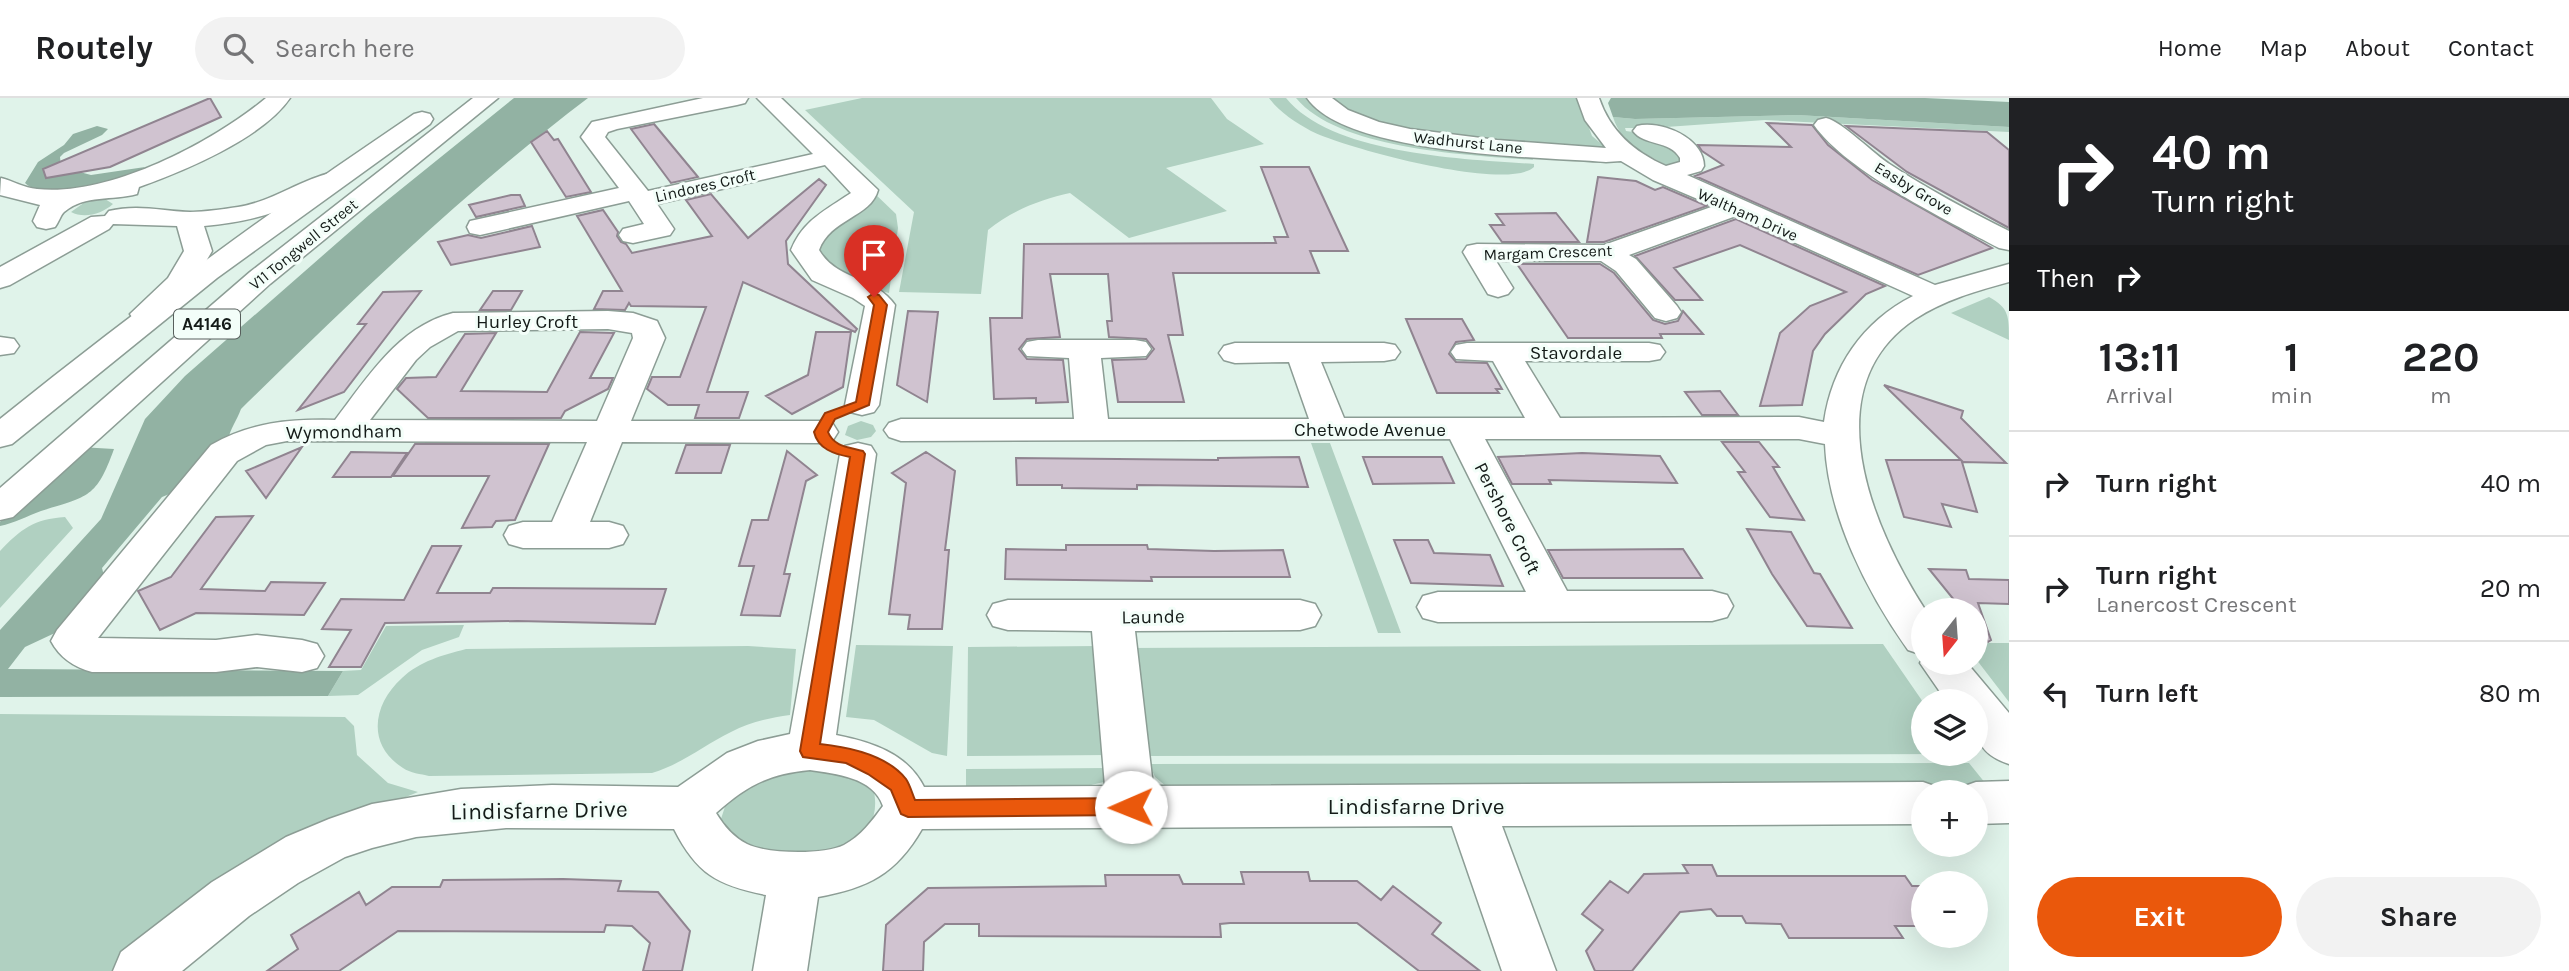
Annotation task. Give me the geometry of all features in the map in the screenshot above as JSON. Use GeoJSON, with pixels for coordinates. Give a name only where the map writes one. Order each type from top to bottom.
{"type":"FeatureCollection","features":[{"type":"Feature","properties":{"kind":"main road"},"geometry":{"type":"LineString","coordinates":[[0,169],[9,171],[10,178],[0,186],[15,194],[38,198],[76,196],[103,190],[161,171],[250,123],[279,98]]}},
{"type":"Feature","properties":{"kind":"main road","name":"V11 Tongwell Street"},"geometry":{"type":"LineString","coordinates":[[0,436],[117,339],[330,181],[453,98]]}},
{"type":"Feature","properties":{"kind":"main road","name":"V11 Tongwell Street"},"geometry":{"type":"LineString","coordinates":[[0,508],[260,278],[487,98]]}},
{"type":"Feature","properties":{"kind":"main road","name":"Lindores Croft"},"geometry":{"type":"LineString","coordinates":[[737,98],[611,123],[595,131],[593,137],[639,196],[830,157]]}},
{"type":"Feature","properties":{"kind":"main road"},"geometry":{"type":"LineString","coordinates":[[768,98],[865,190],[863,197],[808,237],[805,250],[818,271],[839,284],[874,297],[880,305],[862,405]]}},
{"type":"Feature","properties":{"kind":"main road","name":"Wadhurst Lane"},"geometry":{"type":"LineString","coordinates":[[1318,98],[1332,110],[1360,124],[1424,140],[1606,155],[1626,153]]}},
{"type":"Feature","properties":{"kind":"main road","name":"Waltham Drive"},"geometry":{"type":"LineString","coordinates":[[1588,98],[1600,129],[1626,153],[1661,175],[1936,296]]}},
{"type":"Feature","properties":{"kind":"main road","name":"Easby Grove"},"geometry":{"type":"LineString","coordinates":[[1826,125],[1849,143],[1859,155],[1892,177],[2009,242]]}},
{"type":"Feature","properties":{"kind":"main road"},"geometry":{"type":"LineString","coordinates":[[1645,131],[1678,143],[1690,151],[1694,158],[1692,166],[1661,175]]}},
{"type":"Feature","properties":{"kind":"main road"},"geometry":{"type":"LineString","coordinates":[[0,279],[109,220],[130,212],[161,171]]}},
{"type":"Feature","properties":{"kind":"main road"},"geometry":{"type":"LineString","coordinates":[[0,206],[36,211],[51,225],[71,227],[109,220],[238,215],[265,209],[330,181]]}},
{"type":"Feature","properties":{"kind":"main road"},"geometry":{"type":"LineString","coordinates":[[103,190],[126,188],[178,218],[198,251],[179,283],[117,339]]}},
{"type":"Feature","properties":{"kind":"main road"},"geometry":{"type":"LineString","coordinates":[[0,262],[36,232],[55,206],[76,196]]}},
{"type":"Feature","properties":{"kind":"main road"},"geometry":{"type":"LineString","coordinates":[[480,227],[639,196],[660,229]]}},
{"type":"Feature","properties":{"kind":"main road","name":"Margam Crescent"},"geometry":{"type":"LineString","coordinates":[[1498,288],[1477,252],[1607,253],[1734,208]]}},
{"type":"Feature","properties":{"kind":"main road"},"geometry":{"type":"LineString","coordinates":[[634,235],[687,223]]}},
{"type":"Feature","properties":{"kind":"main road"},"geometry":{"type":"LineString","coordinates":[[1607,253],[1626,265],[1666,312]]}},
{"type":"Feature","properties":{"kind":"main road"},"geometry":{"type":"LineString","coordinates":[[1911,618],[1867,542],[1848,492],[1839,436],[1842,402],[1858,358],[1887,327],[1908,310],[1936,296],[2009,274]]}},
{"type":"Feature","properties":{"kind":"main road"},"geometry":{"type":"LineString","coordinates":[[1973,283],[2009,301]]}},
{"type":"Feature","properties":{"kind":"main road","name":"Hurley Croft"},"geometry":{"type":"LineString","coordinates":[[345,430],[407,349],[435,328],[453,322],[473,320],[608,320],[633,323],[646,328],[649,338],[611,429]]}},
{"type":"Feature","properties":{"kind":"main road"},"geometry":{"type":"LineString","coordinates":[[1038,349],[1135,349]]}},
{"type":"Feature","properties":{"kind":"main road"},"geometry":{"type":"LineString","coordinates":[[1084,349],[1092,429]]}},
{"type":"Feature","properties":{"kind":"main road"},"geometry":{"type":"LineString","coordinates":[[1235,353],[1384,352]]}},
{"type":"Feature","properties":{"kind":"main road","name":"Stavordale"},"geometry":{"type":"LineString","coordinates":[[1466,352],[1649,352]]}},
{"type":"Feature","properties":{"kind":"main road"},"geometry":{"type":"LineString","coordinates":[[1302,353],[1330,428]]}},
{"type":"Feature","properties":{"kind":"main road","name":"Stavordale"},"geometry":{"type":"LineString","coordinates":[[1504,353],[1549,429]]}},
{"type":"Feature","properties":{"kind":"main road"},"geometry":{"type":"LineString","coordinates":[[862,405],[875,406],[895,415],[901,430],[891,444],[882,449],[858,454],[836,450],[823,439],[821,432],[830,416],[862,405]]}},
{"type":"Feature","properties":{"kind":"main road","name":"Chetwode Avenue"},"geometry":{"type":"LineString","coordinates":[[901,430],[1799,428],[1839,436]]}},
{"type":"Feature","properties":{"kind":"main road"},"geometry":{"type":"LineString","coordinates":[[565,534],[611,429]]}},
{"type":"Feature","properties":{"kind":"main road","name":"Wymondham"},"geometry":{"type":"LineString","coordinates":[[303,656],[257,651],[216,656],[92,656],[72,641],[224,453],[244,440],[263,433],[287,430],[611,429],[821,432]]}},
{"type":"Feature","properties":{"kind":"main road","name":"Pershore Croft"},"geometry":{"type":"LineString","coordinates":[[1462,429],[1554,606]]}},
{"type":"Feature","properties":{"kind":"main road"},"geometry":{"type":"LineString","coordinates":[[810,751],[858,454]]}},
{"type":"Feature","properties":{"kind":"main road"},"geometry":{"type":"LineString","coordinates":[[523,535],[609,536]]}},
{"type":"Feature","properties":{"kind":"main road","name":"Pershore Croft"},"geometry":{"type":"LineString","coordinates":[[1438,607],[1712,606]]}},
{"type":"Feature","properties":{"kind":"main road"},"geometry":{"type":"LineString","coordinates":[[1009,615],[1112,615]]}},
{"type":"Feature","properties":{"kind":"main road","name":"Launde"},"geometry":{"type":"LineString","coordinates":[[1131,807],[1112,615],[1300,615]]}},
{"type":"Feature","properties":{"kind":"main road"},"geometry":{"type":"LineString","coordinates":[[1988,720],[2009,745]]}},
{"type":"Feature","properties":{"kind":"main road"},"geometry":{"type":"LineString","coordinates":[[810,751],[848,755],[875,768],[898,784],[908,808],[889,837],[870,857],[818,875],[795,876],[752,869],[717,853],[688,808],[739,766],[781,752],[810,751]]}},
{"type":"Feature","properties":{"kind":"main road"},"geometry":{"type":"LineString","coordinates":[[1988,803],[2009,802]]}},
{"type":"Feature","properties":{"kind":"main road","name":"Lindisfarne Drive"},"geometry":{"type":"LineString","coordinates":[[908,808],[1911,803]]}},
{"type":"Feature","properties":{"kind":"main road","name":"Lindisfarne Drive"},"geometry":{"type":"LineString","coordinates":[[141,971],[279,867],[329,841],[389,822],[452,811],[520,806],[688,808]]}},
{"type":"Feature","properties":{"kind":"main road"},"geometry":{"type":"LineString","coordinates":[[1470,807],[1529,971]]}},
{"type":"Feature","properties":{"kind":"main road"},"geometry":{"type":"LineString","coordinates":[[780,971],[795,876]]}},
{"type":"Feature","properties":{"kind":"green space"},"geometry":{"type":"Polygon","coordinates":[[[514,98],[588,98],[453,209],[367,287],[241,409],[228,440],[177,491],[162,497],[102,568],[105,580],[57,632],[25,647],[8,669],[343,671],[328,696],[0,697],[0,630],[101,519],[145,419],[185,376],[369,215],[514,98]]]}},
{"type":"Feature","properties":{"kind":"green space"},"geometry":{"type":"Polygon","coordinates":[[[862,98],[1211,98],[1227,119],[1264,144],[1166,168],[1227,211],[1129,238],[1070,193],[1038,202],[988,230],[981,294],[899,292],[914,212],[805,110],[862,98]]]}},
{"type":"Feature","properties":{"kind":"green space"},"geometry":{"type":"Polygon","coordinates":[[[1269,98],[1286,98],[1307,117],[1334,132],[1366,143],[1437,156],[1534,164],[1534,167],[1518,173],[1493,174],[1425,165],[1389,156],[1311,131],[1288,117],[1269,98]]]}},
{"type":"Feature","properties":{"kind":"green space"},"geometry":{"type":"Polygon","coordinates":[[[1296,98],[1310,98],[1330,113],[1532,157],[1533,160],[1441,152],[1373,139],[1342,129],[1316,115],[1296,98]]]}},
{"type":"Feature","properties":{"kind":"green space"},"geometry":{"type":"Polygon","coordinates":[[[1328,98],[1578,98],[1592,136],[1604,146],[1596,150],[1447,140],[1367,123],[1328,98]]]}},
{"type":"Feature","properties":{"kind":"green space"},"geometry":{"type":"Polygon","coordinates":[[[1611,98],[1925,98],[2009,102],[2009,127],[1797,115],[1635,119],[1613,117],[1608,103],[1611,98]]]}},
{"type":"Feature","properties":{"kind":"green space"},"geometry":{"type":"Polygon","coordinates":[[[1797,115],[2009,127],[2009,132],[1765,120],[1625,128],[1626,131],[1640,133],[1682,154],[1682,162],[1672,168],[1629,142],[1622,135],[1613,117],[1635,119],[1797,115]]]}},
{"type":"Feature","properties":{"kind":"green space"},"geometry":{"type":"Polygon","coordinates":[[[97,126],[108,129],[102,135],[64,153],[60,157],[61,167],[91,175],[145,167],[120,179],[67,191],[36,189],[25,183],[38,162],[64,145],[73,134],[97,126]]]}},
{"type":"Feature","properties":{"kind":"green space"},"geometry":{"type":"Polygon","coordinates":[[[872,191],[896,214],[898,228],[889,293],[847,282],[818,251],[819,238],[872,191]]]}},
{"type":"Feature","properties":{"kind":"green space"},"geometry":{"type":"Polygon","coordinates":[[[105,199],[113,204],[98,213],[82,215],[71,212],[85,202],[105,199]]]}},
{"type":"Feature","properties":{"kind":"green space"},"geometry":{"type":"Polygon","coordinates":[[[1989,297],[2004,309],[2009,325],[2009,340],[1951,313],[1989,297]]]}},
{"type":"Feature","properties":{"kind":"green space"},"geometry":{"type":"Polygon","coordinates":[[[861,421],[873,425],[876,431],[871,437],[857,440],[845,435],[848,426],[861,421]]]}},
{"type":"Feature","properties":{"kind":"green space"},"geometry":{"type":"Polygon","coordinates":[[[1311,443],[1330,443],[1401,633],[1378,633],[1311,443]]]}},
{"type":"Feature","properties":{"kind":"green space"},"geometry":{"type":"Polygon","coordinates":[[[80,447],[114,449],[102,478],[95,487],[80,498],[0,526],[0,522],[80,447]]]}},
{"type":"Feature","properties":{"kind":"green space"},"geometry":{"type":"Polygon","coordinates":[[[65,517],[73,528],[0,608],[0,551],[29,526],[65,517]]]}},
{"type":"Feature","properties":{"kind":"green space"},"geometry":{"type":"Polygon","coordinates":[[[464,625],[459,637],[422,650],[358,695],[328,696],[343,671],[361,670],[386,626],[464,625]]]}},
{"type":"Feature","properties":{"kind":"green space"},"geometry":{"type":"Polygon","coordinates":[[[1988,643],[2009,643],[2009,702],[1988,675],[1988,643]]]}},
{"type":"Feature","properties":{"kind":"green space"},"geometry":{"type":"Polygon","coordinates":[[[1883,644],[1914,689],[1911,689],[1911,754],[1141,756],[1130,648],[1883,644]]]}},
{"type":"Feature","properties":{"kind":"green space"},"geometry":{"type":"Polygon","coordinates":[[[856,645],[953,646],[947,756],[932,753],[874,720],[846,717],[856,645]]]}},
{"type":"Feature","properties":{"kind":"green space"},"geometry":{"type":"Polygon","coordinates":[[[748,646],[796,649],[790,715],[738,729],[673,765],[652,773],[429,776],[403,768],[391,759],[379,736],[380,712],[392,688],[402,678],[424,663],[466,649],[748,646]]]}},
{"type":"Feature","properties":{"kind":"green space"},"geometry":{"type":"Polygon","coordinates":[[[1098,646],[1108,755],[967,756],[968,647],[1098,646]]]}},
{"type":"Feature","properties":{"kind":"green space"},"geometry":{"type":"Polygon","coordinates":[[[0,714],[345,717],[354,726],[357,755],[388,783],[418,792],[294,843],[116,971],[0,971],[0,714]]]}},
{"type":"Feature","properties":{"kind":"green space"},"geometry":{"type":"Polygon","coordinates":[[[1911,763],[1911,766],[1971,766],[1983,780],[1911,780],[1911,789],[1174,793],[1155,777],[1149,764],[1911,763]]]}},
{"type":"Feature","properties":{"kind":"green space"},"geometry":{"type":"Polygon","coordinates":[[[1107,768],[1108,781],[1066,791],[966,792],[966,769],[1107,768]]]}},
{"type":"Feature","properties":{"kind":"green space"},"geometry":{"type":"Polygon","coordinates":[[[818,769],[855,776],[873,787],[874,812],[866,831],[850,844],[829,852],[781,854],[739,839],[721,819],[729,794],[753,774],[818,769]]]}},
{"type":"Feature","properties":{"kind":"building"},"geometry":{"type":"Polygon","coordinates":[[[210,98],[221,117],[110,167],[46,178],[43,169],[210,98]]]}},
{"type":"Feature","properties":{"kind":"building"},"geometry":{"type":"Polygon","coordinates":[[[1767,123],[1812,125],[1828,145],[1872,180],[1992,248],[1918,275],[1695,176],[1723,165],[1702,151],[1698,145],[1791,147],[1767,123]]]}},
{"type":"Feature","properties":{"kind":"building"},"geometry":{"type":"Polygon","coordinates":[[[654,124],[698,177],[671,183],[631,129],[654,124]]]}},
{"type":"Feature","properties":{"kind":"building"},"geometry":{"type":"Polygon","coordinates":[[[1846,126],[1987,132],[2009,150],[2009,228],[1907,172],[1846,126]]]}},
{"type":"Feature","properties":{"kind":"building"},"geometry":{"type":"Polygon","coordinates":[[[547,131],[554,140],[558,139],[591,192],[566,197],[531,142],[547,131]]]}},
{"type":"Feature","properties":{"kind":"building"},"geometry":{"type":"Polygon","coordinates":[[[1261,167],[1309,167],[1348,251],[1310,251],[1319,273],[1173,273],[1183,335],[1168,335],[1184,402],[1118,402],[1112,360],[1146,359],[1154,349],[1146,339],[1109,337],[1107,321],[1112,321],[1108,274],[1050,274],[1060,337],[1027,339],[1019,349],[1027,359],[1063,360],[1068,402],[1036,403],[1036,398],[994,399],[990,318],[1022,318],[1024,244],[1276,243],[1274,237],[1288,237],[1261,167]]]}},
{"type":"Feature","properties":{"kind":"building"},"geometry":{"type":"Polygon","coordinates":[[[1598,177],[1636,181],[1655,190],[1663,187],[1707,206],[1604,242],[1587,242],[1598,177]]]}},
{"type":"Feature","properties":{"kind":"building"},"geometry":{"type":"Polygon","coordinates":[[[819,179],[826,185],[786,241],[788,264],[857,329],[855,332],[743,282],[707,392],[748,392],[739,418],[695,418],[699,405],[668,405],[647,389],[652,377],[680,377],[706,307],[631,306],[629,303],[625,310],[594,309],[603,291],[622,291],[577,216],[603,210],[618,232],[617,236],[621,242],[626,244],[632,253],[712,236],[686,200],[711,194],[748,238],[819,179]]]}},
{"type":"Feature","properties":{"kind":"building"},"geometry":{"type":"Polygon","coordinates":[[[520,195],[525,206],[476,217],[469,205],[520,195]]]}},
{"type":"Feature","properties":{"kind":"building"},"geometry":{"type":"Polygon","coordinates":[[[1556,213],[1579,242],[1502,242],[1490,225],[1504,225],[1496,214],[1556,213]]]}},
{"type":"Feature","properties":{"kind":"building"},"geometry":{"type":"Polygon","coordinates":[[[1736,219],[1885,286],[1866,294],[1825,334],[1813,351],[1802,405],[1760,406],[1780,333],[1810,306],[1846,292],[1740,245],[1674,268],[1702,300],[1675,300],[1635,256],[1736,219]]]}},
{"type":"Feature","properties":{"kind":"building"},"geometry":{"type":"Polygon","coordinates":[[[532,226],[540,247],[451,265],[438,242],[468,235],[481,238],[532,226]]]}},
{"type":"Feature","properties":{"kind":"building"},"geometry":{"type":"Polygon","coordinates":[[[1517,264],[1600,264],[1614,273],[1653,320],[1665,324],[1678,321],[1683,311],[1703,334],[1660,334],[1662,338],[1568,338],[1517,264]]]}},
{"type":"Feature","properties":{"kind":"building"},"geometry":{"type":"Polygon","coordinates":[[[421,291],[344,392],[298,410],[366,324],[358,324],[383,292],[421,291]]]}},
{"type":"Feature","properties":{"kind":"building"},"geometry":{"type":"Polygon","coordinates":[[[493,291],[522,291],[511,310],[480,310],[493,291]]]}},
{"type":"Feature","properties":{"kind":"building"},"geometry":{"type":"Polygon","coordinates":[[[908,311],[938,312],[927,402],[897,385],[908,311]]]}},
{"type":"Feature","properties":{"kind":"building"},"geometry":{"type":"Polygon","coordinates":[[[1406,319],[1462,319],[1474,340],[1456,342],[1449,354],[1456,362],[1487,363],[1502,389],[1496,389],[1499,393],[1437,393],[1406,319]]]}},
{"type":"Feature","properties":{"kind":"building"},"geometry":{"type":"Polygon","coordinates":[[[580,332],[614,333],[590,378],[613,378],[608,389],[565,411],[561,418],[428,418],[397,389],[406,378],[436,377],[465,334],[496,333],[461,391],[547,392],[580,332]]]}},
{"type":"Feature","properties":{"kind":"building"},"geometry":{"type":"Polygon","coordinates":[[[816,332],[851,332],[843,387],[792,414],[766,396],[808,375],[816,332]]]}},
{"type":"Feature","properties":{"kind":"building"},"geometry":{"type":"Polygon","coordinates":[[[1884,385],[1963,411],[1961,418],[2006,463],[1962,462],[1977,512],[1942,504],[1951,527],[1904,517],[1886,460],[1961,460],[1884,385]]]}},
{"type":"Feature","properties":{"kind":"building"},"geometry":{"type":"Polygon","coordinates":[[[1720,391],[1738,415],[1702,415],[1685,392],[1720,391]]]}},
{"type":"Feature","properties":{"kind":"building"},"geometry":{"type":"Polygon","coordinates":[[[1722,442],[1759,442],[1779,467],[1773,467],[1804,520],[1770,517],[1738,472],[1745,472],[1722,442]]]}},
{"type":"Feature","properties":{"kind":"building"},"geometry":{"type":"Polygon","coordinates":[[[415,444],[549,444],[515,520],[496,521],[492,527],[462,528],[489,476],[393,476],[415,444]]]}},
{"type":"Feature","properties":{"kind":"building"},"geometry":{"type":"Polygon","coordinates":[[[686,445],[730,445],[721,473],[676,473],[686,445]]]}},
{"type":"Feature","properties":{"kind":"building"},"geometry":{"type":"Polygon","coordinates":[[[302,447],[266,498],[246,471],[302,447]]]}},
{"type":"Feature","properties":{"kind":"building"},"geometry":{"type":"Polygon","coordinates":[[[787,451],[817,475],[806,481],[784,574],[790,574],[780,616],[741,615],[754,566],[739,566],[752,520],[768,520],[787,451]]]}},
{"type":"Feature","properties":{"kind":"building"},"geometry":{"type":"Polygon","coordinates":[[[351,452],[407,453],[391,477],[333,477],[351,452]]]}},
{"type":"Feature","properties":{"kind":"building"},"geometry":{"type":"Polygon","coordinates":[[[926,452],[955,471],[945,550],[949,550],[942,629],[908,629],[910,615],[889,614],[906,483],[892,473],[926,452]]]}},
{"type":"Feature","properties":{"kind":"building"},"geometry":{"type":"Polygon","coordinates":[[[1582,453],[1660,456],[1677,483],[1549,480],[1551,484],[1512,484],[1498,457],[1582,453]]]}},
{"type":"Feature","properties":{"kind":"building"},"geometry":{"type":"Polygon","coordinates":[[[1299,457],[1308,487],[1137,485],[1137,489],[1017,485],[1016,458],[1218,460],[1299,457]]]}},
{"type":"Feature","properties":{"kind":"building"},"geometry":{"type":"Polygon","coordinates":[[[1363,457],[1442,457],[1454,483],[1373,484],[1363,457]]]}},
{"type":"Feature","properties":{"kind":"building"},"geometry":{"type":"Polygon","coordinates":[[[253,516],[201,589],[265,591],[271,582],[325,583],[304,615],[196,613],[160,630],[138,591],[171,577],[216,517],[253,516]]]}},
{"type":"Feature","properties":{"kind":"building"},"geometry":{"type":"Polygon","coordinates":[[[1747,529],[1791,532],[1814,573],[1820,574],[1852,628],[1807,626],[1772,574],[1747,529]]]}},
{"type":"Feature","properties":{"kind":"building"},"geometry":{"type":"Polygon","coordinates":[[[1394,540],[1428,540],[1434,553],[1490,555],[1503,586],[1411,583],[1394,540]]]}},
{"type":"Feature","properties":{"kind":"building"},"geometry":{"type":"Polygon","coordinates":[[[1066,545],[1147,545],[1148,549],[1214,551],[1283,550],[1290,577],[1151,577],[1152,581],[1005,579],[1006,549],[1066,550],[1066,545]]]}},
{"type":"Feature","properties":{"kind":"building"},"geometry":{"type":"Polygon","coordinates":[[[432,546],[461,546],[437,593],[490,593],[493,588],[666,589],[655,624],[517,621],[385,623],[361,667],[329,667],[351,630],[322,629],[341,599],[404,600],[432,546]]]}},
{"type":"Feature","properties":{"kind":"building"},"geometry":{"type":"Polygon","coordinates":[[[1683,549],[1702,578],[1563,578],[1548,550],[1683,549]]]}},
{"type":"Feature","properties":{"kind":"building"},"geometry":{"type":"Polygon","coordinates":[[[1929,569],[1966,570],[1969,579],[2009,580],[2009,604],[1988,603],[1988,598],[1952,598],[1929,569]]]}},
{"type":"Feature","properties":{"kind":"building"},"geometry":{"type":"Polygon","coordinates":[[[1683,865],[1712,865],[1717,876],[1905,876],[1911,885],[1911,926],[1895,926],[1903,938],[1789,938],[1781,924],[1746,923],[1742,916],[1717,916],[1711,909],[1680,912],[1632,971],[1595,971],[1586,951],[1603,930],[1582,914],[1610,881],[1628,893],[1644,874],[1688,873],[1683,865]]]}},
{"type":"Feature","properties":{"kind":"building"},"geometry":{"type":"Polygon","coordinates":[[[1241,872],[1308,872],[1310,881],[1357,881],[1381,900],[1393,886],[1441,923],[1432,934],[1480,971],[1419,971],[1357,923],[1230,923],[1220,924],[1221,937],[979,936],[979,924],[945,924],[924,942],[923,971],[883,971],[886,925],[928,888],[1106,886],[1105,875],[1179,875],[1183,884],[1244,884],[1241,872]]]}},
{"type":"Feature","properties":{"kind":"building"},"geometry":{"type":"Polygon","coordinates":[[[443,880],[621,881],[618,891],[658,892],[690,931],[682,971],[643,971],[650,943],[632,926],[606,925],[604,932],[398,931],[339,971],[267,971],[298,949],[291,935],[359,892],[366,905],[392,887],[440,887],[443,880]]]}},
{"type":"Feature","properties":{"kind":"route"},"geometry":{"type":"LineString","coordinates":[[874,297],[880,305],[862,405],[830,416],[823,424],[821,432],[828,445],[836,450],[858,454],[810,751],[848,755],[875,768],[898,784],[908,808],[1131,807]]}}]}
